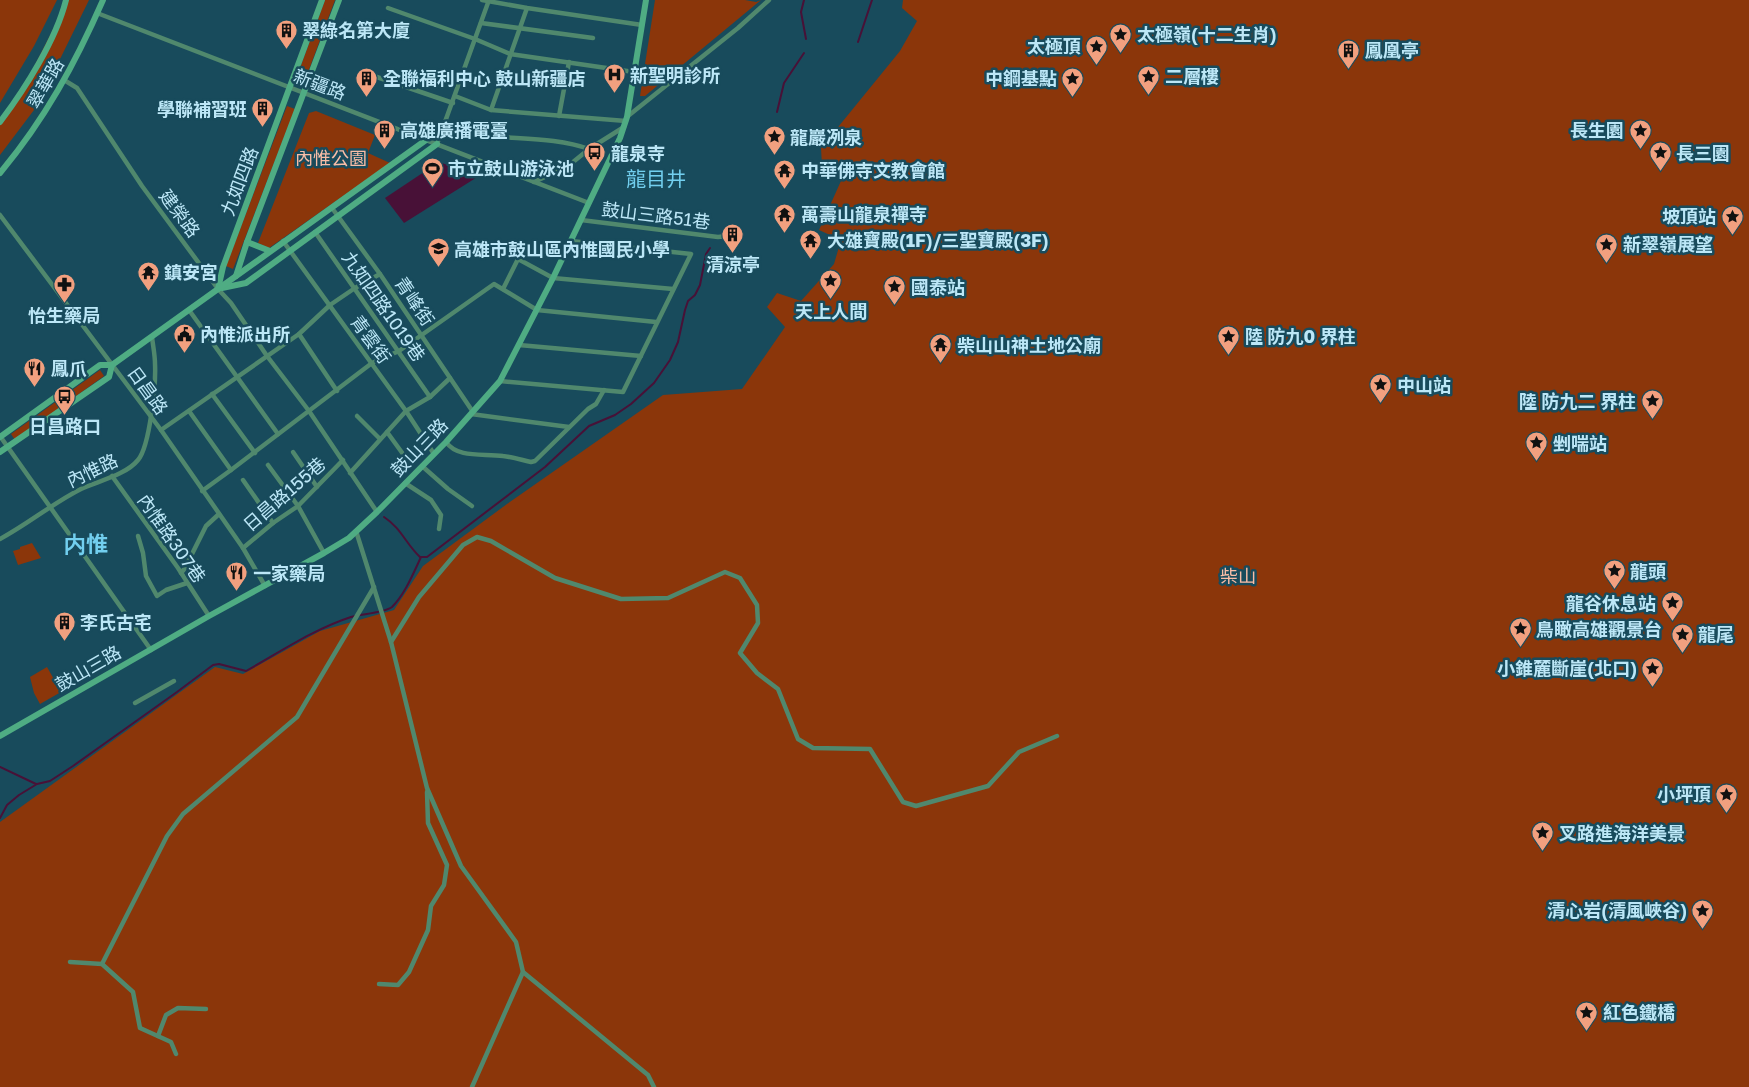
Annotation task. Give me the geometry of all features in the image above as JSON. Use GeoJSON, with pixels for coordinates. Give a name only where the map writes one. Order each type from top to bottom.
{"type":"FeatureCollection","features":[{"type":"Feature","properties":{"kind":"street"},"geometry":{"type":"LineString","coordinates":[[0,122],[41,58],[62,14],[66,0]]}},
{"type":"Feature","properties":{"kind":"street","name":"翠華路"},"geometry":{"type":"LineString","coordinates":[[0,173],[25,142],[64,80],[103,0]]}},
{"type":"Feature","properties":{"kind":"street","name":"九如四路"},"geometry":{"type":"LineString","coordinates":[[218,289],[223,267],[322,0]]}},
{"type":"Feature","properties":{"kind":"street","name":"九如四路"},"geometry":{"type":"LineString","coordinates":[[236,276],[338,0]]}},
{"type":"Feature","properties":{"kind":"street"},"geometry":{"type":"LineString","coordinates":[[482,0],[642,25]]}},
{"type":"Feature","properties":{"kind":"street","name":"鼓山三路"},"geometry":{"type":"LineString","coordinates":[[1,733],[324,553],[356,531],[378,512],[472,413],[500,381],[519,345],[581,220],[625,121],[646,0]]}},
{"type":"Feature","properties":{"kind":"street"},"geometry":{"type":"LineString","coordinates":[[534,182],[566,167],[625,121],[769,0]]}},
{"type":"Feature","properties":{"kind":"street"},"geometry":{"type":"LineString","coordinates":[[218,289],[246,283],[437,144],[488,1]]}},
{"type":"Feature","properties":{"kind":"street"},"geometry":{"type":"LineString","coordinates":[[388,8],[475,39],[510,54],[634,72]]}},
{"type":"Feature","properties":{"kind":"street"},"geometry":{"type":"LineString","coordinates":[[491,110],[527,8]]}},
{"type":"Feature","properties":{"kind":"street","name":"新疆路"},"geometry":{"type":"LineString","coordinates":[[97,13],[589,203]]}},
{"type":"Feature","properties":{"kind":"street"},"geometry":{"type":"LineString","coordinates":[[481,23],[593,38]]}},
{"type":"Feature","properties":{"kind":"street"},"geometry":{"type":"LineString","coordinates":[[560,116],[569,62]]}},
{"type":"Feature","properties":{"kind":"street"},"geometry":{"type":"LineString","coordinates":[[365,73],[453,103]]}},
{"type":"Feature","properties":{"kind":"street"},"geometry":{"type":"LineString","coordinates":[[502,76],[565,85]]}},
{"type":"Feature","properties":{"kind":"street","name":"建榮路"},"geometry":{"type":"LineString","coordinates":[[64,80],[77,88],[142,186],[309,410],[378,512]]}},
{"type":"Feature","properties":{"kind":"street"},"geometry":{"type":"LineString","coordinates":[[455,96],[491,110],[625,121]]}},
{"type":"Feature","properties":{"kind":"street"},"geometry":{"type":"LineString","coordinates":[[500,137],[550,141],[579,145],[589,149]]}},
{"type":"Feature","properties":{"kind":"street"},"geometry":{"type":"LineString","coordinates":[[151,650],[0,436],[100,365],[112,365],[426,140]]}},
{"type":"Feature","properties":{"kind":"street","name":"青峰街"},"geometry":{"type":"LineString","coordinates":[[332,208],[380,274],[472,413]]}},
{"type":"Feature","properties":{"kind":"street","name":"日昌路"},"geometry":{"type":"LineString","coordinates":[[0,215],[151,417],[243,548],[265,586]]}},
{"type":"Feature","properties":{"kind":"street","name":"鼓山三路51巷"},"geometry":{"type":"LineString","coordinates":[[581,220],[718,237],[727,236]]}},
{"type":"Feature","properties":{"kind":"street","name":"九如四路1019巷"},"geometry":{"type":"LineString","coordinates":[[315,232],[430,397]]}},
{"type":"Feature","properties":{"kind":"street"},"geometry":{"type":"LineString","coordinates":[[500,381],[623,392],[691,254],[571,241]]}},
{"type":"Feature","properties":{"kind":"street","name":"九如四路"},"geometry":{"type":"LineString","coordinates":[[247,242],[270,251]]}},
{"type":"Feature","properties":{"kind":"street","name":"青雲街"},"geometry":{"type":"LineString","coordinates":[[284,242],[406,411],[434,454]]}},
{"type":"Feature","properties":{"kind":"street"},"geometry":{"type":"LineString","coordinates":[[503,289],[518,259],[553,278],[673,289]]}},
{"type":"Feature","properties":{"kind":"street"},"geometry":{"type":"LineString","coordinates":[[160,430],[299,334],[330,305],[380,274]]}},
{"type":"Feature","properties":{"kind":"street"},"geometry":{"type":"LineString","coordinates":[[202,491],[255,453],[372,363],[399,352],[494,284],[537,310],[656,322]]}},
{"type":"Feature","properties":{"kind":"street"},"geometry":{"type":"LineString","coordinates":[[189,310],[278,434]]}},
{"type":"Feature","properties":{"kind":"street"},"geometry":{"type":"LineString","coordinates":[[299,334],[337,391]]}},
{"type":"Feature","properties":{"kind":"street","name":"內惟路"},"geometry":{"type":"LineString","coordinates":[[0,538],[82,489],[129,468],[139,460],[151,417],[155,365],[152,337]]}},
{"type":"Feature","properties":{"kind":"street"},"geometry":{"type":"LineString","coordinates":[[519,345],[641,356]]}},
{"type":"Feature","properties":{"kind":"street"},"geometry":{"type":"LineString","coordinates":[[0,452],[109,377],[112,365]]}},
{"type":"Feature","properties":{"kind":"street"},"geometry":{"type":"LineString","coordinates":[[350,472],[379,438],[406,411],[430,397],[450,378]]}},
{"type":"Feature","properties":{"kind":"street"},"geometry":{"type":"LineString","coordinates":[[446,442],[452,449],[465,454],[502,456],[531,462],[539,458],[588,409],[596,404],[604,390]]}},
{"type":"Feature","properties":{"kind":"street"},"geometry":{"type":"LineString","coordinates":[[212,394],[255,453]]}},
{"type":"Feature","properties":{"kind":"street"},"geometry":{"type":"LineString","coordinates":[[189,410],[231,470]]}},
{"type":"Feature","properties":{"kind":"street"},"geometry":{"type":"LineString","coordinates":[[472,413],[569,427]]}},
{"type":"Feature","properties":{"kind":"street"},"geometry":{"type":"LineString","coordinates":[[357,416],[379,438]]}},
{"type":"Feature","properties":{"kind":"street"},"geometry":{"type":"LineString","coordinates":[[387,432],[403,454]]}},
{"type":"Feature","properties":{"kind":"street"},"geometry":{"type":"LineString","coordinates":[[293,452],[317,487]]}},
{"type":"Feature","properties":{"kind":"street","name":"日昌路155巷"},"geometry":{"type":"LineString","coordinates":[[243,548],[273,523],[298,506],[343,460]]}},
{"type":"Feature","properties":{"kind":"street"},"geometry":{"type":"LineString","coordinates":[[268,465],[298,506],[324,553]]}},
{"type":"Feature","properties":{"kind":"street"},"geometry":{"type":"LineString","coordinates":[[422,466],[448,489],[472,506]]}},
{"type":"Feature","properties":{"kind":"street","name":"內惟路307巷"},"geometry":{"type":"LineString","coordinates":[[112,476],[209,616]]}},
{"type":"Feature","properties":{"kind":"street"},"geometry":{"type":"LineString","coordinates":[[243,480],[273,523]]}},
{"type":"Feature","properties":{"kind":"street"},"geometry":{"type":"LineString","coordinates":[[405,483],[431,500],[441,515],[439,529]]}},
{"type":"Feature","properties":{"kind":"street"},"geometry":{"type":"LineString","coordinates":[[181,573],[206,526],[219,514]]}},
{"type":"Feature","properties":{"kind":"street"},"geometry":{"type":"LineString","coordinates":[[356,531],[391,642],[427,788],[461,866],[516,942],[523,972],[472,1087]]}},
{"type":"Feature","properties":{"kind":"street"},"geometry":{"type":"LineString","coordinates":[[138,536],[144,553],[146,576],[157,596],[166,590],[187,583]]}},
{"type":"Feature","properties":{"kind":"street"},"geometry":{"type":"LineString","coordinates":[[391,642],[419,597],[463,545],[477,537],[491,541],[555,578],[621,599],[668,598],[725,572],[740,578],[757,605],[758,623],[740,653],[757,673],[778,689],[798,739],[812,748],[870,749],[903,802],[916,806],[988,786],[1019,752],[1057,736]]}},
{"type":"Feature","properties":{"kind":"street"},"geometry":{"type":"LineString","coordinates":[[102,964],[167,836],[183,814],[297,717],[374,587]]}},
{"type":"Feature","properties":{"kind":"street"},"geometry":{"type":"LineString","coordinates":[[135,703],[174,680]]}},
{"type":"Feature","properties":{"kind":"street"},"geometry":{"type":"LineString","coordinates":[[379,984],[398,985],[409,972],[428,930],[431,906],[444,885],[447,865],[428,824],[427,788]]}},
{"type":"Feature","properties":{"kind":"street"},"geometry":{"type":"LineString","coordinates":[[70,962],[102,964],[133,992],[140,1028],[171,1042],[176,1054]]}},
{"type":"Feature","properties":{"kind":"street"},"geometry":{"type":"LineString","coordinates":[[523,972],[648,1075],[654,1087]]}},
{"type":"Feature","properties":{"kind":"street"},"geometry":{"type":"LineString","coordinates":[[158,1036],[166,1014],[178,1008],[206,1009]]}},
{"type":"Feature","properties":{"kind":"green space"},"geometry":{"type":"Polygon","coordinates":[[[0,0],[57,0],[34,46],[0,103],[0,0]]]}},
{"type":"Feature","properties":{"kind":"green space"},"geometry":{"type":"Polygon","coordinates":[[[68,0],[89,0],[37,106],[0,155],[0,125],[14,106],[68,0]]]}},
{"type":"Feature","properties":{"kind":"green space"},"geometry":{"type":"Polygon","coordinates":[[[325,0],[335,0],[304,83],[296,79],[325,0]]]}},
{"type":"Feature","properties":{"kind":"green space"},"geometry":{"type":"Polygon","coordinates":[[[655,0],[745,0],[756,2],[761,0],[645,96],[640,96],[655,0]]]}},
{"type":"Feature","properties":{"kind":"green space","name":"柴山"},"geometry":{"type":"Polygon","coordinates":[[[903,0],[1749,0],[1749,1087],[0,1087],[0,822],[215,667],[243,674],[320,631],[394,610],[423,566],[507,504],[663,395],[742,389],[785,327],[767,307],[777,293],[801,301],[834,264],[841,240],[819,230],[849,163],[822,166],[821,148],[900,51],[917,21],[902,8],[903,0]]]}},
{"type":"Feature","properties":{"kind":"green space"},"geometry":{"type":"Polygon","coordinates":[[[287,106],[295,109],[233,269],[226,266],[287,106]]]}},
{"type":"Feature","properties":{"kind":"green space","name":"內惟公園"},"geometry":{"type":"Polygon","coordinates":[[[316,111],[375,135],[368,153],[390,163],[269,248],[258,243],[309,113],[316,111]]]}},
{"type":"Feature","properties":{"kind":"green space"},"geometry":{"type":"Polygon","coordinates":[[[100,370],[104,376],[15,440],[11,434],[100,370]]]}},
{"type":"Feature","properties":{"kind":"green space"},"geometry":{"type":"Polygon","coordinates":[[[32,543],[41,558],[18,565],[13,551],[32,543]]]}},
{"type":"Feature","properties":{"kind":"green space"},"geometry":{"type":"Polygon","coordinates":[[[47,667],[61,692],[40,704],[34,693],[30,677],[47,667]]]}},
{"type":"Feature","properties":{"kind":"shaded area","name":"市立鼓山游泳池"},"geometry":{"type":"Polygon","coordinates":[[[439,162],[479,176],[404,223],[385,198],[439,162]]]}},
{"type":"Feature","properties":{"kind":"waterway"},"geometry":{"type":"LineString","coordinates":[[804,0],[801,12],[806,39]]}},
{"type":"Feature","properties":{"kind":"waterway"},"geometry":{"type":"LineString","coordinates":[[858,42],[872,0]]}},
{"type":"Feature","properties":{"kind":"waterway"},"geometry":{"type":"LineString","coordinates":[[777,112],[784,83],[804,53]]}},
{"type":"Feature","properties":{"kind":"waterway"},"geometry":{"type":"LineString","coordinates":[[0,818],[7,805],[19,795],[37,784],[50,781],[73,766],[213,665],[219,664],[246,671],[297,641],[337,622],[392,607],[405,590],[421,557],[427,557],[545,467],[589,426],[615,415],[631,404],[654,383],[670,360],[678,342],[688,301],[695,295],[700,285],[706,254],[710,248]]}},
{"type":"Feature","properties":{"kind":"waterway"},"geometry":{"type":"LineString","coordinates":[[384,517],[395,526],[420,557]]}},
{"type":"Feature","properties":{"kind":"waterway"},"geometry":{"type":"LineString","coordinates":[[0,767],[36,784]]}},
{"type":"Feature","properties":{"kind":"place","name":"翠綠名第大廈"},"geometry":{"type":"Point","coordinates":[286,49]}},
{"type":"Feature","properties":{"kind":"place","name":"太極嶺(十二生肖)"},"geometry":{"type":"Point","coordinates":[1121,53]}},
{"type":"Feature","properties":{"kind":"place","name":"太極頂"},"geometry":{"type":"Point","coordinates":[1097,65]}},
{"type":"Feature","properties":{"kind":"place","name":"鳳凰亭"},"geometry":{"type":"Point","coordinates":[1349,69]}},
{"type":"Feature","properties":{"kind":"place","name":"新聖明診所"},"geometry":{"type":"Point","coordinates":[614,94]}},
{"type":"Feature","properties":{"kind":"place","name":"二層樓"},"geometry":{"type":"Point","coordinates":[1149,95]}},
{"type":"Feature","properties":{"kind":"place","name":"全聯福利中心 鼓山新疆店"},"geometry":{"type":"Point","coordinates":[367,97]}},
{"type":"Feature","properties":{"kind":"place","name":"中鋼基點"},"geometry":{"type":"Point","coordinates":[1073,97]}},
{"type":"Feature","properties":{"kind":"place","name":"學聯補習班"},"geometry":{"type":"Point","coordinates":[263,128]}},
{"type":"Feature","properties":{"kind":"place","name":"高雄廣播電臺"},"geometry":{"type":"Point","coordinates":[384,149]}},
{"type":"Feature","properties":{"kind":"place","name":"長生園"},"geometry":{"type":"Point","coordinates":[1640,149]}},
{"type":"Feature","properties":{"kind":"place","name":"龍巖冽泉"},"geometry":{"type":"Point","coordinates":[774,156]}},
{"type":"Feature","properties":{"kind":"place","name":"龍泉寺"},"geometry":{"type":"Point","coordinates":[595,172]}},
{"type":"Feature","properties":{"kind":"place","name":"長三園"},"geometry":{"type":"Point","coordinates":[1660,172]}},
{"type":"Feature","properties":{"kind":"place","name":"市立鼓山游泳池"},"geometry":{"type":"Point","coordinates":[432,187]}},
{"type":"Feature","properties":{"kind":"place","name":"中華佛寺文教會館"},"geometry":{"type":"Point","coordinates":[785,189]}},
{"type":"Feature","properties":{"kind":"place","name":"萬壽山龍泉禪寺"},"geometry":{"type":"Point","coordinates":[785,233]}},
{"type":"Feature","properties":{"kind":"place","name":"坡頂站"},"geometry":{"type":"Point","coordinates":[1732,235]}},
{"type":"Feature","properties":{"kind":"place","name":"清涼亭"},"geometry":{"type":"Point","coordinates":[733,253]}},
{"type":"Feature","properties":{"kind":"place","name":"大雄寶殿(1F)/三聖寶殿(3F)"},"geometry":{"type":"Point","coordinates":[811,259]}},
{"type":"Feature","properties":{"kind":"place","name":"新翠嶺展望"},"geometry":{"type":"Point","coordinates":[1607,263]}},
{"type":"Feature","properties":{"kind":"place","name":"高雄市鼓山區內惟國民小學"},"geometry":{"type":"Point","coordinates":[438,268]}},
{"type":"Feature","properties":{"kind":"place","name":"鎮安宮"},"geometry":{"type":"Point","coordinates":[148,291]}},
{"type":"Feature","properties":{"kind":"place","name":"天上人間"},"geometry":{"type":"Point","coordinates":[831,300]}},
{"type":"Feature","properties":{"kind":"place","name":"怡生藥局"},"geometry":{"type":"Point","coordinates":[64,304]}},
{"type":"Feature","properties":{"kind":"place","name":"國泰站"},"geometry":{"type":"Point","coordinates":[895,306]}},
{"type":"Feature","properties":{"kind":"place","name":"內惟派出所"},"geometry":{"type":"Point","coordinates":[184,353]}},
{"type":"Feature","properties":{"kind":"place","name":"陸 防九0 界柱"},"geometry":{"type":"Point","coordinates":[1229,355]}},
{"type":"Feature","properties":{"kind":"place","name":"柴山山神土地公廟"},"geometry":{"type":"Point","coordinates":[941,364]}},
{"type":"Feature","properties":{"kind":"place","name":"鳳爪"},"geometry":{"type":"Point","coordinates":[35,387]}},
{"type":"Feature","properties":{"kind":"place","name":"中山站"},"geometry":{"type":"Point","coordinates":[1381,404]}},
{"type":"Feature","properties":{"kind":"place","name":"日昌路口"},"geometry":{"type":"Point","coordinates":[65,415]}},
{"type":"Feature","properties":{"kind":"place","name":"陸 防九二 界柱"},"geometry":{"type":"Point","coordinates":[1652,420]}},
{"type":"Feature","properties":{"kind":"place","name":"剉喘站"},"geometry":{"type":"Point","coordinates":[1537,462]}},
{"type":"Feature","properties":{"kind":"place","name":"龍頭"},"geometry":{"type":"Point","coordinates":[1614,590]}},
{"type":"Feature","properties":{"kind":"place","name":"一家藥局"},"geometry":{"type":"Point","coordinates":[237,592]}},
{"type":"Feature","properties":{"kind":"place","name":"龍谷休息站"},"geometry":{"type":"Point","coordinates":[1672,622]}},
{"type":"Feature","properties":{"kind":"place","name":"李氏古宅"},"geometry":{"type":"Point","coordinates":[64,641]}},
{"type":"Feature","properties":{"kind":"place","name":"鳥瞰高雄觀景台"},"geometry":{"type":"Point","coordinates":[1520,648]}},
{"type":"Feature","properties":{"kind":"place","name":"龍尾"},"geometry":{"type":"Point","coordinates":[1682,653]}},
{"type":"Feature","properties":{"kind":"place","name":"小錐麓斷崖(北口)"},"geometry":{"type":"Point","coordinates":[1653,687]}},
{"type":"Feature","properties":{"kind":"place","name":"小坪頂"},"geometry":{"type":"Point","coordinates":[1727,813]}},
{"type":"Feature","properties":{"kind":"place","name":"叉路進海洋美景"},"geometry":{"type":"Point","coordinates":[1543,852]}},
{"type":"Feature","properties":{"kind":"place","name":"清心岩(清風峽谷)"},"geometry":{"type":"Point","coordinates":[1703,929]}},
{"type":"Feature","properties":{"kind":"place","name":"紅色鐵橋"},"geometry":{"type":"Point","coordinates":[1587,1031]}},
{"type":"Feature","properties":{"kind":"district","name":"龍目井"},"geometry":{"type":"Point","coordinates":[656,178]}},
{"type":"Feature","properties":{"kind":"district","name":"内惟"},"geometry":{"type":"Point","coordinates":[86,543]}}]}
